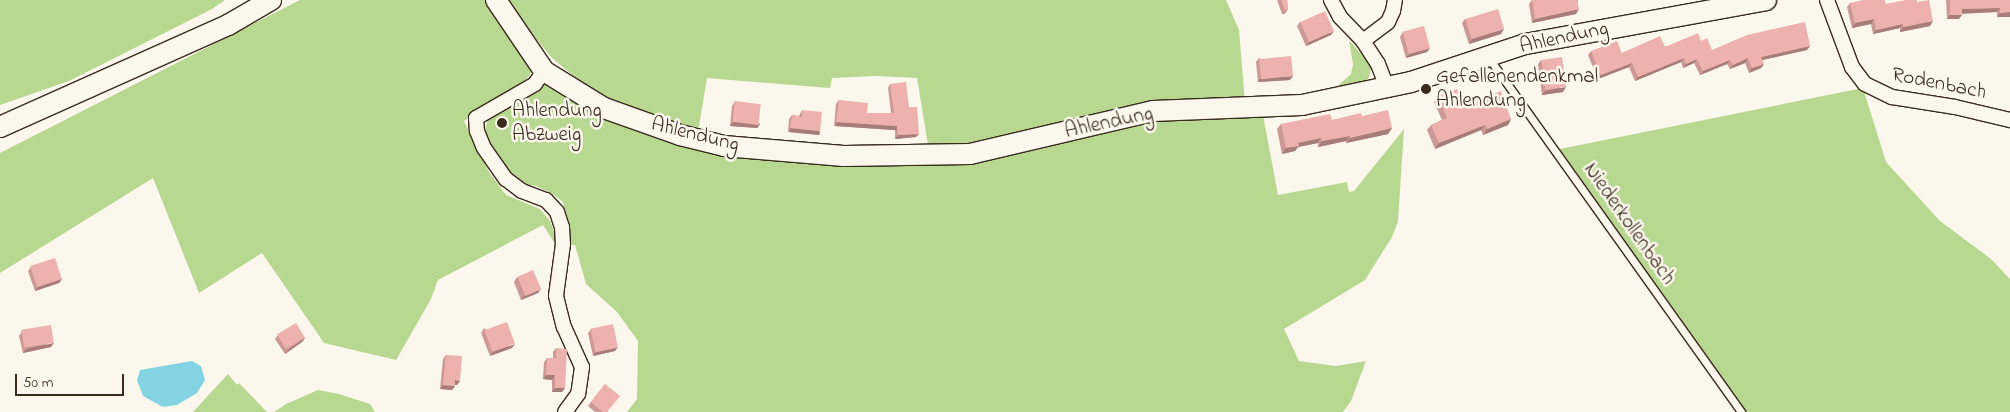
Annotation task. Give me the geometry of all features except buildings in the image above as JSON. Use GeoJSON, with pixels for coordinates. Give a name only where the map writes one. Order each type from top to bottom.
{"type":"FeatureCollection","features":[{"type":"Feature","properties":{"kind":"street"},"geometry":{"type":"LineString","coordinates":[[0,127],[228,26],[271,0]]}},
{"type":"Feature","properties":{"kind":"street","name":"Ahlendung"},"geometry":{"type":"LineString","coordinates":[[496,0],[544,71],[604,108],[680,135],[724,146],[844,156],[970,154],[1153,111],[1302,105],[1387,88],[1525,44],[1766,0]]}},
{"type":"Feature","properties":{"kind":"street"},"geometry":{"type":"LineString","coordinates":[[1331,0],[1340,17],[1363,41],[1378,64],[1387,88]]}},
{"type":"Feature","properties":{"kind":"street"},"geometry":{"type":"LineString","coordinates":[[1363,41],[1388,22],[1394,11],[1395,0]]}},
{"type":"Feature","properties":{"kind":"street","name":"Rodenbach"},"geometry":{"type":"LineString","coordinates":[[1827,0],[1852,67],[1865,84],[1892,97],[1955,107],[2010,120]]}},
{"type":"Feature","properties":{"kind":"street"},"geometry":{"type":"LineString","coordinates":[[544,71],[535,84],[476,118],[476,124],[484,148],[506,179],[522,191],[546,200],[557,212],[562,227],[563,244],[556,296],[564,327],[582,367],[578,394],[565,412]]}},
{"type":"Feature","properties":{"kind":"lane","name":"Niederkollenbach"},"geometry":{"type":"LineString","coordinates":[[1488,57],[1741,412]]}},
{"type":"Feature","properties":{"kind":"green space"},"geometry":{"type":"Polygon","coordinates":[[[0,0],[225,0],[212,9],[69,81],[0,105],[0,0]]]}},
{"type":"Feature","properties":{"kind":"green space"},"geometry":{"type":"Polygon","coordinates":[[[300,0],[488,0],[532,68],[530,75],[520,86],[464,121],[489,172],[506,195],[540,209],[550,221],[560,246],[559,250],[543,225],[438,280],[431,299],[396,360],[324,343],[262,253],[199,293],[153,178],[0,273],[0,153],[300,0]]]}},
{"type":"Feature","properties":{"kind":"green space"},"geometry":{"type":"Polygon","coordinates":[[[504,0],[1226,0],[1239,30],[1245,103],[969,146],[928,145],[917,78],[876,76],[832,78],[830,88],[707,78],[698,132],[637,114],[588,88],[552,58],[504,0]]]}},
{"type":"Feature","properties":{"kind":"green space"},"geometry":{"type":"Polygon","coordinates":[[[1349,40],[1369,63],[1371,69],[1369,77],[1365,83],[1327,95],[1351,74],[1353,64],[1349,40]]]}},
{"type":"Feature","properties":{"kind":"green space"},"geometry":{"type":"Polygon","coordinates":[[[552,83],[639,129],[693,149],[853,164],[1158,118],[1263,115],[1278,195],[1347,182],[1349,192],[1354,191],[1404,129],[1398,221],[1392,237],[1365,280],[1284,329],[1299,361],[1336,366],[1366,361],[1351,401],[1343,412],[627,412],[637,399],[638,341],[617,312],[586,284],[575,245],[570,245],[563,202],[553,194],[536,186],[518,183],[496,164],[485,129],[489,117],[539,86],[552,83]]]}},
{"type":"Feature","properties":{"kind":"green space"},"geometry":{"type":"Polygon","coordinates":[[[1863,88],[1886,162],[1940,221],[1991,259],[2010,279],[2010,412],[1742,412],[1555,150],[1863,88]]]}},
{"type":"Feature","properties":{"kind":"green space"},"geometry":{"type":"Polygon","coordinates":[[[228,374],[237,385],[239,383],[267,412],[193,412],[228,374]]]}},
{"type":"Feature","properties":{"kind":"green space"},"geometry":{"type":"Polygon","coordinates":[[[318,390],[339,394],[370,404],[375,412],[274,412],[286,404],[318,390]]]}},
{"type":"Feature","properties":{"kind":"water"},"geometry":{"type":"Polygon","coordinates":[[[192,361],[201,366],[205,380],[197,393],[177,405],[163,407],[143,396],[137,380],[140,370],[192,361]]]}},
{"type":"Feature","properties":{"kind":"place","name":"Gefallenendenkmal Ahlendung"},"geometry":{"type":"Point","coordinates":[1426,89]}},
{"type":"Feature","properties":{"kind":"place","name":"Ahlendung Abzweig"},"geometry":{"type":"Point","coordinates":[502,123]}}]}
